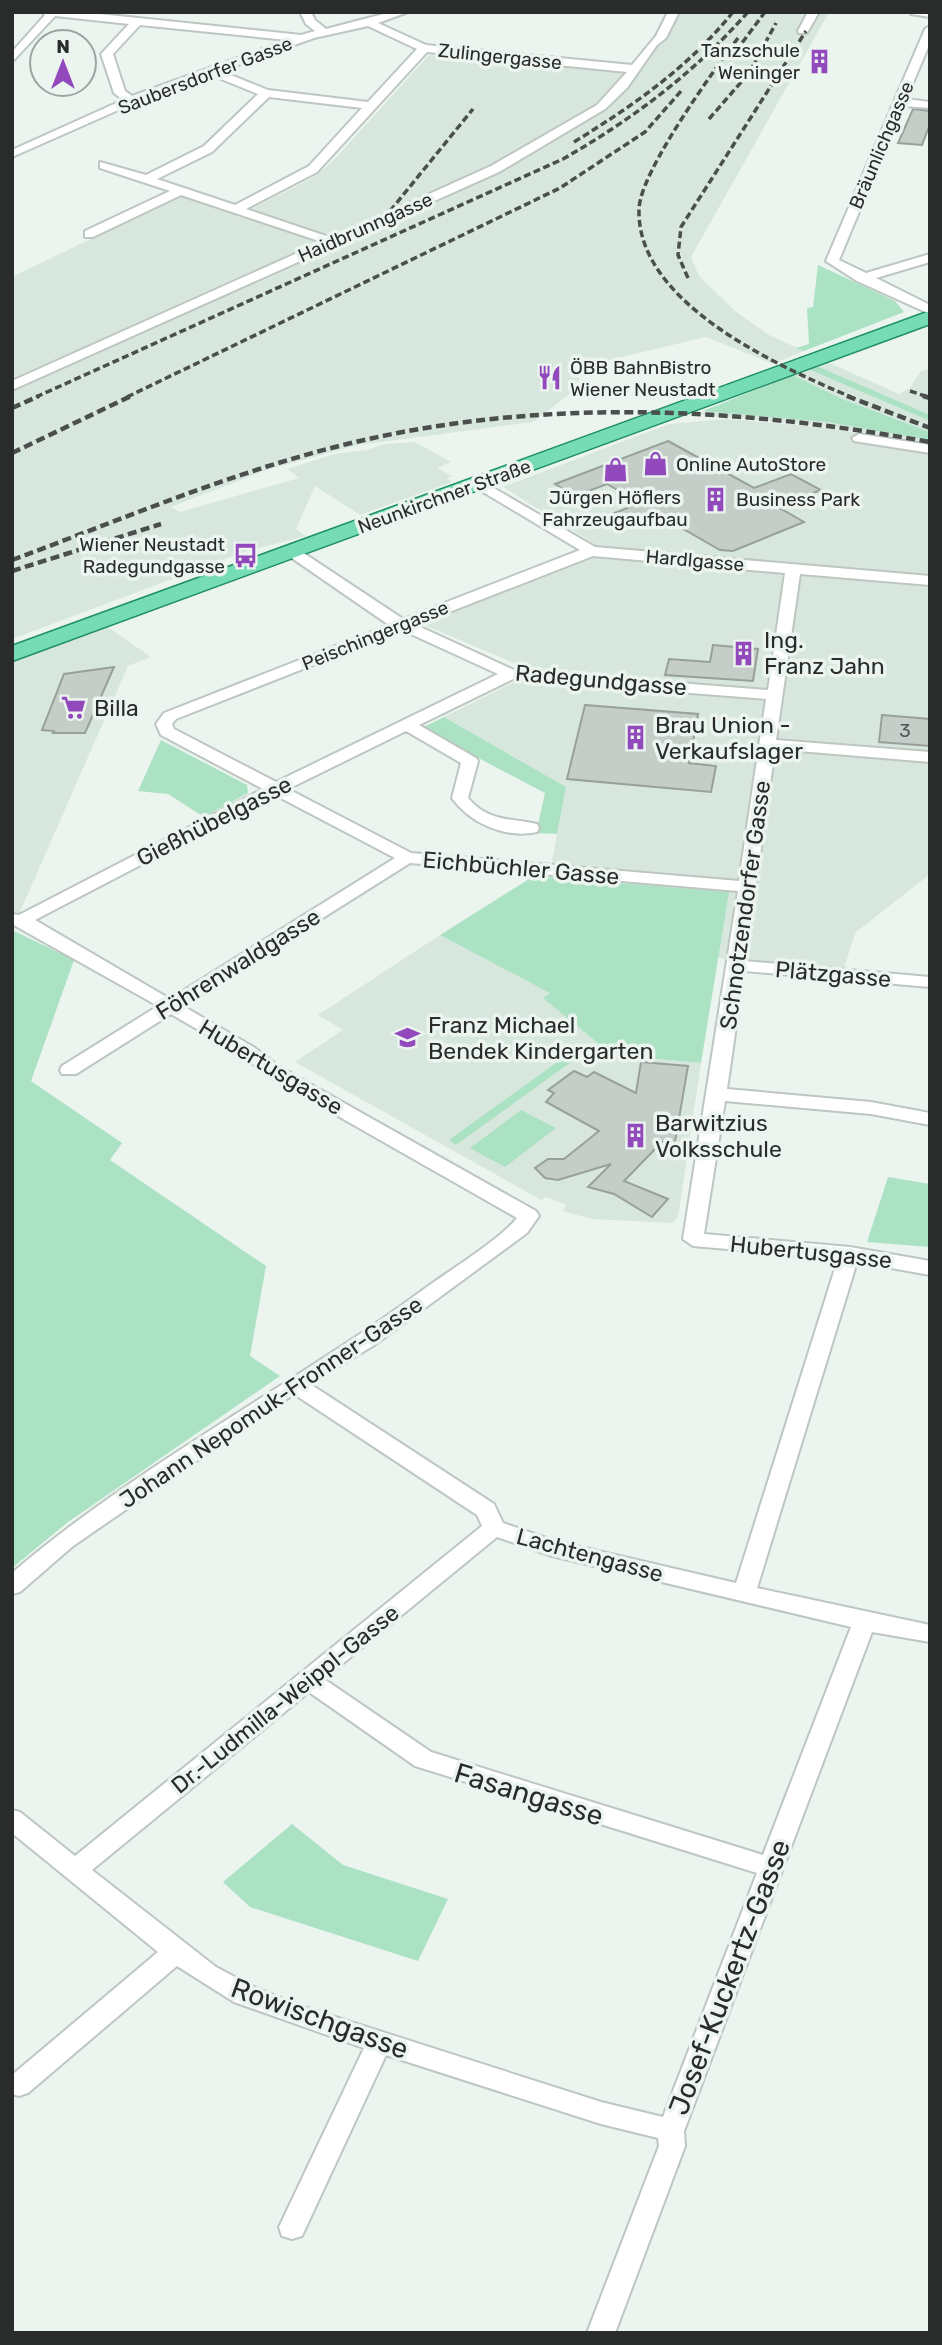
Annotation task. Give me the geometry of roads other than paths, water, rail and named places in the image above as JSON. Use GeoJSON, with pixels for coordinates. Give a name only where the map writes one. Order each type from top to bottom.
{"type":"FeatureCollection","features":[{"type":"Feature","properties":{"kind":"main road","name":"Neunkirchner Straße"},"geometry":{"type":"LineString","coordinates":[[875,335],[930,311]]}},
{"type":"Feature","properties":{"kind":"main road","name":"Neunkirchner Straße"},"geometry":{"type":"LineString","coordinates":[[12,654],[930,317]]}},
{"type":"Feature","properties":{"kind":"street"},"geometry":{"type":"LineString","coordinates":[[46,12],[301,38]]}},
{"type":"Feature","properties":{"kind":"street"},"geometry":{"type":"LineString","coordinates":[[200,12],[207,28]]}},
{"type":"Feature","properties":{"kind":"street"},"geometry":{"type":"LineString","coordinates":[[305,12],[310,22],[323,32]]}},
{"type":"Feature","properties":{"kind":"street","name":"Saubersdorfer Gasse"},"geometry":{"type":"LineString","coordinates":[[12,154],[131,101],[301,38],[370,23],[403,12]]}},
{"type":"Feature","properties":{"kind":"street","name":"Haidbrunngasse"},"geometry":{"type":"LineString","coordinates":[[12,386],[495,169],[601,107],[623,86],[660,38],[674,12]]}},
{"type":"Feature","properties":{"kind":"street"},"geometry":{"type":"LineString","coordinates":[[803,30],[814,12]]}},
{"type":"Feature","properties":{"kind":"street"},"geometry":{"type":"LineString","coordinates":[[915,12],[930,14]]}},
{"type":"Feature","properties":{"kind":"street"},"geometry":{"type":"LineString","coordinates":[[12,59],[53,13]]}},
{"type":"Feature","properties":{"kind":"street"},"geometry":{"type":"LineString","coordinates":[[131,101],[120,93],[107,54],[138,21]]}},
{"type":"Feature","properties":{"kind":"street","name":"Zulingergasse"},"geometry":{"type":"LineString","coordinates":[[370,23],[424,48],[635,69]]}},
{"type":"Feature","properties":{"kind":"street","name":"Bräunlichgasse"},"geometry":{"type":"LineString","coordinates":[[832,261],[930,29]]}},
{"type":"Feature","properties":{"kind":"street"},"geometry":{"type":"LineString","coordinates":[[238,208],[313,169],[424,48]]}},
{"type":"Feature","properties":{"kind":"street"},"geometry":{"type":"LineString","coordinates":[[212,71],[266,93],[371,106]]}},
{"type":"Feature","properties":{"kind":"street"},"geometry":{"type":"LineString","coordinates":[[148,179],[208,149],[266,93]]}},
{"type":"Feature","properties":{"kind":"street"},"geometry":{"type":"LineString","coordinates":[[900,102],[930,105]]}},
{"type":"Feature","properties":{"kind":"street"},"geometry":{"type":"LineString","coordinates":[[12,141],[36,143]]}},
{"type":"Feature","properties":{"kind":"street"},"geometry":{"type":"LineString","coordinates":[[104,165],[333,242]]}},
{"type":"Feature","properties":{"kind":"street"},"geometry":{"type":"LineString","coordinates":[[89,234],[182,190]]}},
{"type":"Feature","properties":{"kind":"street"},"geometry":{"type":"LineString","coordinates":[[862,278],[930,258]]}},
{"type":"Feature","properties":{"kind":"street","name":"Neunkirchner Straße"},"geometry":{"type":"LineString","coordinates":[[832,261],[930,311]]}},
{"type":"Feature","properties":{"kind":"street"},"geometry":{"type":"LineString","coordinates":[[859,438],[930,449]]}},
{"type":"Feature","properties":{"kind":"street","name":"Hardlgasse"},"geometry":{"type":"LineString","coordinates":[[478,483],[591,551],[930,581]]}},
{"type":"Feature","properties":{"kind":"street","name":"Radegundgasse"},"geometry":{"type":"LineString","coordinates":[[291,551],[401,625],[511,674],[775,695]]}},
{"type":"Feature","properties":{"kind":"street","name":"Peischingergasse"},"geometry":{"type":"LineString","coordinates":[[164,724],[170,716],[591,551]]}},
{"type":"Feature","properties":{"kind":"street","name":"Schnotzendorfer Gasse"},"geometry":{"type":"LineString","coordinates":[[693,1239],[717,1094],[793,569]]}},
{"type":"Feature","properties":{"kind":"street","name":"Gießhübelgasse"},"geometry":{"type":"LineString","coordinates":[[17,920],[275,789],[511,674]]}},
{"type":"Feature","properties":{"kind":"street","name":"Eichbüchler Gasse"},"geometry":{"type":"LineString","coordinates":[[164,724],[167,732],[407,858],[747,887]]}},
{"type":"Feature","properties":{"kind":"street"},"geometry":{"type":"LineString","coordinates":[[407,725],[470,761],[460,798],[471,814],[489,823],[531,828]]}},
{"type":"Feature","properties":{"kind":"street"},"geometry":{"type":"LineString","coordinates":[[768,744],[930,757]]}},
{"type":"Feature","properties":{"kind":"street","name":"Föhrenwaldgasse"},"geometry":{"type":"LineString","coordinates":[[69,1070],[407,858]]}},
{"type":"Feature","properties":{"kind":"street","name":"Hubertusgasse"},"geometry":{"type":"LineString","coordinates":[[17,920],[249,1052],[273,1071],[529,1216]]}},
{"type":"Feature","properties":{"kind":"street","name":"Plätzgasse"},"geometry":{"type":"LineString","coordinates":[[736,965],[930,982]]}},
{"type":"Feature","properties":{"kind":"street"},"geometry":{"type":"LineString","coordinates":[[717,1094],[871,1108],[930,1119]]}},
{"type":"Feature","properties":{"kind":"street","name":"Johann Nepomuk-Fronner-Gasse"},"geometry":{"type":"LineString","coordinates":[[12,1586],[65,1540],[294,1384],[369,1339],[520,1228],[529,1216]]}},
{"type":"Feature","properties":{"kind":"street","name":"Hubertusgasse"},"geometry":{"type":"LineString","coordinates":[[693,1239],[850,1254],[930,1268]]}},
{"type":"Feature","properties":{"kind":"street"},"geometry":{"type":"LineString","coordinates":[[744,1594],[850,1254]]}},
{"type":"Feature","properties":{"kind":"street","name":"Lachtengasse"},"geometry":{"type":"LineString","coordinates":[[294,1384],[486,1510],[495,1528],[552,1548],[864,1622],[930,1633]]}},
{"type":"Feature","properties":{"kind":"street","name":"Dr.-Ludmilla-Weippl-Gasse"},"geometry":{"type":"LineString","coordinates":[[75,1870],[495,1528]]}},
{"type":"Feature","properties":{"kind":"street","name":"Josef-Kuckertz-Gasse"},"geometry":{"type":"LineString","coordinates":[[601,2333],[673,2146],[671,2131],[864,1622]]}},
{"type":"Feature","properties":{"kind":"street","name":"Fasangasse"},"geometry":{"type":"LineString","coordinates":[[308,1680],[423,1759],[770,1867]]}},
{"type":"Feature","properties":{"kind":"street","name":"Rowischgasse"},"geometry":{"type":"LineString","coordinates":[[15,1827],[75,1870],[176,1952],[243,1994],[601,2113],[631,2118],[671,2131]]}},
{"type":"Feature","properties":{"kind":"street"},"geometry":{"type":"LineString","coordinates":[[19,2085],[176,1952]]}},
{"type":"Feature","properties":{"kind":"street"},"geometry":{"type":"LineString","coordinates":[[292,2227],[380,2041]]}},
{"type":"Feature","properties":{"kind":"railway"},"geometry":{"type":"LineString","coordinates":[[574,142],[660,84],[698,50],[733,12]]}},
{"type":"Feature","properties":{"kind":"railway"},"geometry":{"type":"LineString","coordinates":[[36,397],[563,159],[614,128],[662,93],[706,55],[748,12]]}},
{"type":"Feature","properties":{"kind":"railway"},"geometry":{"type":"LineString","coordinates":[[736,51],[765,12]]}},
{"type":"Feature","properties":{"kind":"railway"},"geometry":{"type":"LineString","coordinates":[[709,119],[749,73],[776,23]]}},
{"type":"Feature","properties":{"kind":"railway"},"geometry":{"type":"LineString","coordinates":[[688,278],[678,255],[681,227],[806,31]]}},
{"type":"Feature","properties":{"kind":"railway"},"geometry":{"type":"LineString","coordinates":[[738,38],[680,122],[652,171],[639,209],[644,243],[661,274],[686,302],[716,327],[787,368],[851,397]]}},
{"type":"Feature","properties":{"kind":"railway"},"geometry":{"type":"LineString","coordinates":[[127,397],[560,188],[645,132],[682,90]]}},
{"type":"Feature","properties":{"kind":"railway"},"geometry":{"type":"LineString","coordinates":[[319,255],[386,216],[473,109]]}},
{"type":"Feature","properties":{"kind":"railway"},"geometry":{"type":"LineString","coordinates":[[910,391],[928,397]]}},
{"type":"Feature","properties":{"kind":"railway"},"geometry":{"type":"LineString","coordinates":[[12,408],[39,396]]}},
{"type":"Feature","properties":{"kind":"railway"},"geometry":{"type":"LineString","coordinates":[[12,453],[131,396]]}},
{"type":"Feature","properties":{"kind":"railway"},"geometry":{"type":"LineString","coordinates":[[847,396],[930,428]]}},
{"type":"Feature","properties":{"kind":"railway"},"geometry":{"type":"LineString","coordinates":[[923,396],[930,398]]}},
{"type":"Feature","properties":{"kind":"railway"},"geometry":{"type":"LineString","coordinates":[[12,560],[178,497],[304,455],[420,429],[492,419],[565,413],[711,415],[784,421],[930,442]]}},
{"type":"Feature","properties":{"kind":"railway"},"geometry":{"type":"LineString","coordinates":[[12,571],[161,524]]}},
{"type":"Feature","properties":{"kind":"place","name":"Tanzschule Weninger"},"geometry":{"type":"Point","coordinates":[820,61]}},
{"type":"Feature","properties":{"kind":"place","name":"ÖBB BahnBistro Wiener Neustadt"},"geometry":{"type":"Point","coordinates":[550,378]}},
{"type":"Feature","properties":{"kind":"place","name":"Online AutoStore"},"geometry":{"type":"Point","coordinates":[656,464]}},
{"type":"Feature","properties":{"kind":"place","name":"Jürgen Höflers Fahrzeugaufbau"},"geometry":{"type":"Point","coordinates":[615,469]}},
{"type":"Feature","properties":{"kind":"place","name":"Business Park"},"geometry":{"type":"Point","coordinates":[716,499]}},
{"type":"Feature","properties":{"kind":"place","name":"Wiener Neustadt Radegundgasse"},"geometry":{"type":"Point","coordinates":[245,555]}},
{"type":"Feature","properties":{"kind":"place","name":"Ing. Franz Jahn"},"geometry":{"type":"Point","coordinates":[744,653]}},
{"type":"Feature","properties":{"kind":"place","name":"Billa"},"geometry":{"type":"Point","coordinates":[74,708]}},
{"type":"Feature","properties":{"kind":"place","name":"Brau Union - Verkaufslager"},"geometry":{"type":"Point","coordinates":[635,738]}},
{"type":"Feature","properties":{"kind":"place","name":"Franz Michael Bendek Kindergarten"},"geometry":{"type":"Point","coordinates":[408,1038]}},
{"type":"Feature","properties":{"kind":"place","name":"Barwitzius Volksschule"},"geometry":{"type":"Point","coordinates":[635,1136]}}]}
